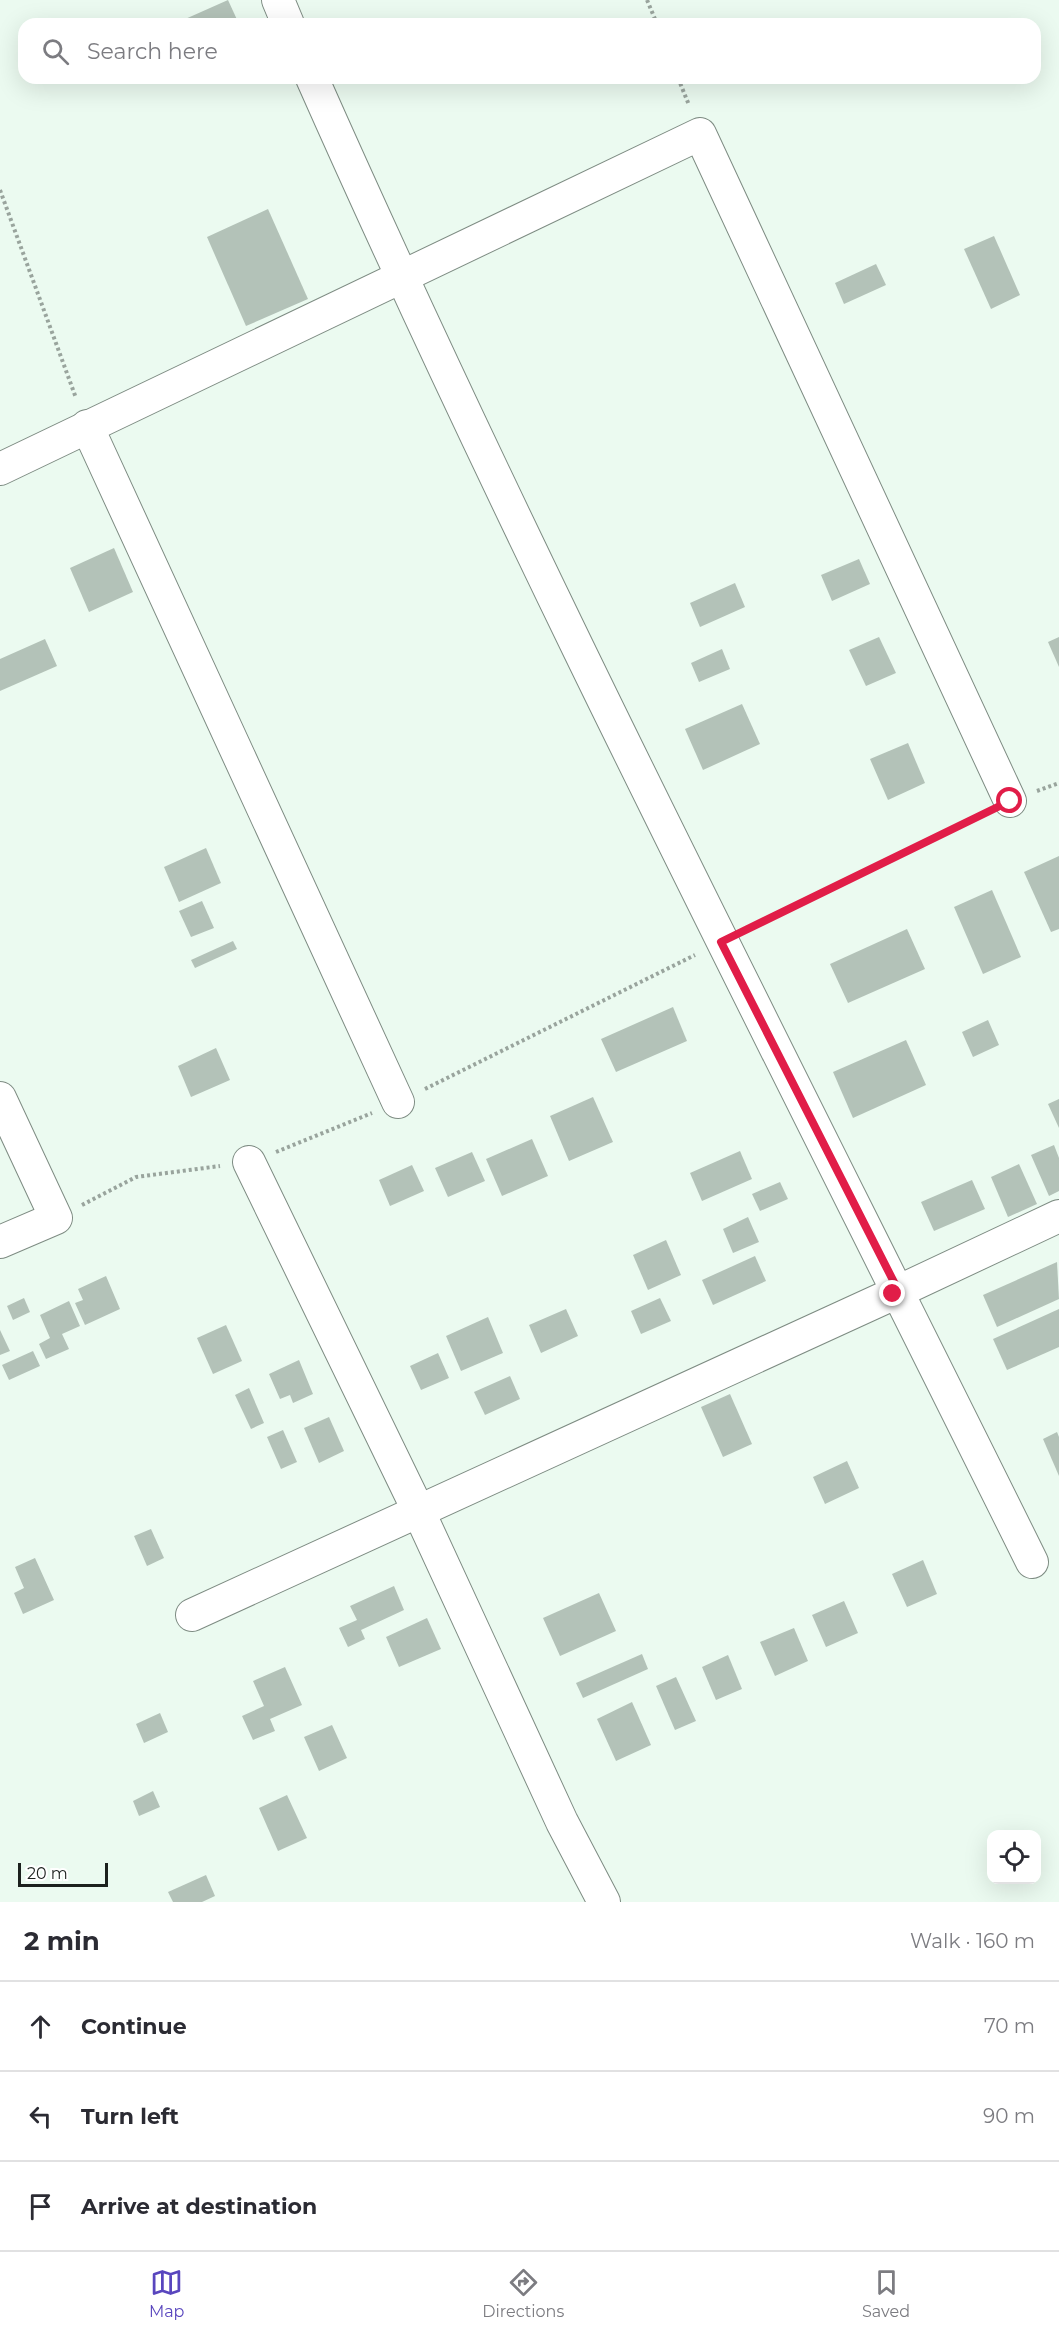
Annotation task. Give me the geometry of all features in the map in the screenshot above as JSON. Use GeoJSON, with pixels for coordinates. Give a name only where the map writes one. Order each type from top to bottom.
{"type":"FeatureCollection","features":[{"type":"Feature","properties":{"kind":"street"},"geometry":{"type":"LineString","coordinates":[[278,0],[286,18]]}},
{"type":"Feature","properties":{"kind":"street"},"geometry":{"type":"LineString","coordinates":[[315,84],[401,278],[721,942],[899,1292],[1032,1562]]}},
{"type":"Feature","properties":{"kind":"street"},"geometry":{"type":"LineString","coordinates":[[0,469],[700,134],[1010,801]]}},
{"type":"Feature","properties":{"kind":"street"},"geometry":{"type":"LineString","coordinates":[[87,426],[398,1102]]}},
{"type":"Feature","properties":{"kind":"street"},"geometry":{"type":"LineString","coordinates":[[0,1098],[56,1218],[0,1242]]}},
{"type":"Feature","properties":{"kind":"street"},"geometry":{"type":"LineString","coordinates":[[249,1162],[419,1512],[562,1822],[604,1902]]}},
{"type":"Feature","properties":{"kind":"street"},"geometry":{"type":"LineString","coordinates":[[192,1615],[899,1292],[1059,1216]]}},
{"type":"Feature","properties":{"kind":"path"},"geometry":{"type":"LineString","coordinates":[[647,0],[654,18]]}},
{"type":"Feature","properties":{"kind":"path"},"geometry":{"type":"LineString","coordinates":[[0,190],[87,426]]}},
{"type":"Feature","properties":{"kind":"path"},"geometry":{"type":"LineString","coordinates":[[56,1218],[135,1177],[249,1162],[398,1102],[1010,801],[1059,783]]}},
{"type":"Feature","properties":{"kind":"building"},"geometry":{"type":"Polygon","coordinates":[[[228,0],[236,18],[188,18],[228,0]]]}},
{"type":"Feature","properties":{"kind":"building"},"geometry":{"type":"Polygon","coordinates":[[[268,209],[308,299],[246,326],[207,237],[268,209]]]}},
{"type":"Feature","properties":{"kind":"building"},"geometry":{"type":"Polygon","coordinates":[[[994,236],[1020,295],[991,309],[964,249],[994,236]]]}},
{"type":"Feature","properties":{"kind":"building"},"geometry":{"type":"Polygon","coordinates":[[[876,264],[886,285],[844,304],[835,283],[876,264]]]}},
{"type":"Feature","properties":{"kind":"building"},"geometry":{"type":"Polygon","coordinates":[[[114,548],[133,592],[89,612],[70,568],[114,548]]]}},
{"type":"Feature","properties":{"kind":"building"},"geometry":{"type":"Polygon","coordinates":[[[859,559],[870,584],[832,601],[821,575],[859,559]]]}},
{"type":"Feature","properties":{"kind":"building"},"geometry":{"type":"Polygon","coordinates":[[[735,583],[745,607],[700,627],[690,603],[735,583]]]}},
{"type":"Feature","properties":{"kind":"building"},"geometry":{"type":"Polygon","coordinates":[[[879,637],[896,673],[866,686],[849,650],[879,637]]]}},
{"type":"Feature","properties":{"kind":"building"},"geometry":{"type":"Polygon","coordinates":[[[1059,637],[1059,667],[1048,642],[1059,637]]]}},
{"type":"Feature","properties":{"kind":"building"},"geometry":{"type":"Polygon","coordinates":[[[45,639],[57,666],[0,691],[0,659],[45,639]]]}},
{"type":"Feature","properties":{"kind":"building"},"geometry":{"type":"Polygon","coordinates":[[[722,649],[730,669],[699,682],[691,663],[722,649]]]}},
{"type":"Feature","properties":{"kind":"building"},"geometry":{"type":"Polygon","coordinates":[[[742,704],[760,744],[703,770],[685,729],[742,704]]]}},
{"type":"Feature","properties":{"kind":"building"},"geometry":{"type":"Polygon","coordinates":[[[908,743],[925,783],[888,800],[870,759],[908,743]]]}},
{"type":"Feature","properties":{"kind":"building"},"geometry":{"type":"Polygon","coordinates":[[[206,848],[221,883],[179,902],[164,867],[206,848]]]}},
{"type":"Feature","properties":{"kind":"building"},"geometry":{"type":"Polygon","coordinates":[[[1059,856],[1059,929],[1051,932],[1024,872],[1059,856]]]}},
{"type":"Feature","properties":{"kind":"building"},"geometry":{"type":"Polygon","coordinates":[[[992,890],[1021,957],[983,974],[954,907],[992,890]]]}},
{"type":"Feature","properties":{"kind":"building"},"geometry":{"type":"Polygon","coordinates":[[[202,901],[214,928],[191,937],[179,911],[202,901]]]}},
{"type":"Feature","properties":{"kind":"building"},"geometry":{"type":"Polygon","coordinates":[[[907,929],[925,969],[848,1003],[830,964],[907,929]]]}},
{"type":"Feature","properties":{"kind":"building"},"geometry":{"type":"Polygon","coordinates":[[[233,941],[237,949],[195,968],[191,960],[233,941]]]}},
{"type":"Feature","properties":{"kind":"building"},"geometry":{"type":"Polygon","coordinates":[[[673,1007],[687,1041],[616,1072],[601,1039],[673,1007]]]}},
{"type":"Feature","properties":{"kind":"building"},"geometry":{"type":"Polygon","coordinates":[[[988,1020],[999,1045],[973,1057],[962,1032],[988,1020]]]}},
{"type":"Feature","properties":{"kind":"building"},"geometry":{"type":"Polygon","coordinates":[[[906,1040],[926,1085],[853,1118],[833,1072],[906,1040]]]}},
{"type":"Feature","properties":{"kind":"building"},"geometry":{"type":"Polygon","coordinates":[[[216,1048],[230,1080],[191,1097],[178,1066],[216,1048]]]}},
{"type":"Feature","properties":{"kind":"building"},"geometry":{"type":"Polygon","coordinates":[[[593,1097],[613,1142],[569,1161],[550,1116],[593,1097]]]}},
{"type":"Feature","properties":{"kind":"building"},"geometry":{"type":"Polygon","coordinates":[[[1059,1099],[1059,1128],[1048,1104],[1059,1099]]]}},
{"type":"Feature","properties":{"kind":"building"},"geometry":{"type":"Polygon","coordinates":[[[532,1139],[548,1176],[502,1196],[486,1159],[532,1139]]]}},
{"type":"Feature","properties":{"kind":"building"},"geometry":{"type":"Polygon","coordinates":[[[1054,1145],[1059,1158],[1059,1191],[1049,1196],[1031,1155],[1054,1145]]]}},
{"type":"Feature","properties":{"kind":"building"},"geometry":{"type":"Polygon","coordinates":[[[740,1151],[752,1179],[702,1201],[690,1173],[740,1151]]]}},
{"type":"Feature","properties":{"kind":"building"},"geometry":{"type":"Polygon","coordinates":[[[472,1152],[485,1181],[448,1197],[435,1168],[472,1152]]]}},
{"type":"Feature","properties":{"kind":"building"},"geometry":{"type":"Polygon","coordinates":[[[1019,1164],[1037,1204],[1008,1217],[991,1177],[1019,1164]]]}},
{"type":"Feature","properties":{"kind":"building"},"geometry":{"type":"Polygon","coordinates":[[[412,1165],[424,1191],[390,1206],[379,1180],[412,1165]]]}},
{"type":"Feature","properties":{"kind":"building"},"geometry":{"type":"Polygon","coordinates":[[[972,1180],[985,1209],[934,1231],[921,1202],[972,1180]]]}},
{"type":"Feature","properties":{"kind":"building"},"geometry":{"type":"Polygon","coordinates":[[[780,1182],[788,1199],[760,1211],[752,1194],[780,1182]]]}},
{"type":"Feature","properties":{"kind":"building"},"geometry":{"type":"Polygon","coordinates":[[[748,1217],[759,1242],[733,1253],[723,1229],[748,1217]]]}},
{"type":"Feature","properties":{"kind":"building"},"geometry":{"type":"Polygon","coordinates":[[[666,1240],[681,1275],[648,1290],[633,1255],[666,1240]]]}},
{"type":"Feature","properties":{"kind":"building"},"geometry":{"type":"Polygon","coordinates":[[[755,1256],[766,1281],[713,1305],[702,1280],[755,1256]]]}},
{"type":"Feature","properties":{"kind":"building"},"geometry":{"type":"Polygon","coordinates":[[[1057,1262],[1059,1299],[997,1327],[983,1295],[1057,1262]]]}},
{"type":"Feature","properties":{"kind":"building"},"geometry":{"type":"Polygon","coordinates":[[[106,1276],[120,1309],[85,1325],[75,1303],[83,1300],[78,1289],[106,1276]]]}},
{"type":"Feature","properties":{"kind":"building"},"geometry":{"type":"Polygon","coordinates":[[[24,1298],[30,1312],[13,1320],[7,1306],[24,1298]]]}},
{"type":"Feature","properties":{"kind":"building"},"geometry":{"type":"Polygon","coordinates":[[[660,1298],[671,1321],[641,1334],[631,1311],[660,1298]]]}},
{"type":"Feature","properties":{"kind":"building"},"geometry":{"type":"Polygon","coordinates":[[[69,1301],[80,1326],[62,1334],[69,1349],[46,1359],[39,1344],[50,1338],[40,1315],[69,1301]]]}},
{"type":"Feature","properties":{"kind":"building"},"geometry":{"type":"Polygon","coordinates":[[[566,1309],[578,1336],[541,1353],[529,1325],[566,1309]]]}},
{"type":"Feature","properties":{"kind":"building"},"geometry":{"type":"Polygon","coordinates":[[[1059,1309],[1059,1347],[1007,1370],[993,1339],[1059,1309]]]}},
{"type":"Feature","properties":{"kind":"building"},"geometry":{"type":"Polygon","coordinates":[[[488,1317],[503,1353],[461,1371],[446,1336],[488,1317]]]}},
{"type":"Feature","properties":{"kind":"building"},"geometry":{"type":"Polygon","coordinates":[[[226,1325],[242,1361],[213,1374],[197,1338],[226,1325]]]}},
{"type":"Feature","properties":{"kind":"building"},"geometry":{"type":"Polygon","coordinates":[[[0,1330],[10,1351],[0,1355],[0,1330]]]}},
{"type":"Feature","properties":{"kind":"building"},"geometry":{"type":"Polygon","coordinates":[[[33,1351],[40,1366],[9,1380],[2,1365],[33,1351]]]}},
{"type":"Feature","properties":{"kind":"building"},"geometry":{"type":"Polygon","coordinates":[[[438,1353],[449,1378],[421,1390],[410,1366],[438,1353]]]}},
{"type":"Feature","properties":{"kind":"building"},"geometry":{"type":"Polygon","coordinates":[[[299,1360],[313,1394],[293,1403],[290,1395],[280,1399],[269,1374],[299,1360]]]}},
{"type":"Feature","properties":{"kind":"building"},"geometry":{"type":"Polygon","coordinates":[[[510,1376],[520,1399],[485,1415],[474,1392],[510,1376]]]}},
{"type":"Feature","properties":{"kind":"building"},"geometry":{"type":"Polygon","coordinates":[[[249,1388],[264,1423],[251,1429],[235,1395],[249,1388]]]}},
{"type":"Feature","properties":{"kind":"building"},"geometry":{"type":"Polygon","coordinates":[[[730,1394],[752,1444],[723,1457],[701,1407],[730,1394]]]}},
{"type":"Feature","properties":{"kind":"building"},"geometry":{"type":"Polygon","coordinates":[[[329,1417],[344,1451],[319,1463],[304,1428],[329,1417]]]}},
{"type":"Feature","properties":{"kind":"building"},"geometry":{"type":"Polygon","coordinates":[[[283,1430],[297,1462],[281,1469],[267,1437],[283,1430]]]}},
{"type":"Feature","properties":{"kind":"building"},"geometry":{"type":"Polygon","coordinates":[[[1057,1432],[1059,1437],[1059,1476],[1043,1439],[1057,1432]]]}},
{"type":"Feature","properties":{"kind":"building"},"geometry":{"type":"Polygon","coordinates":[[[847,1461],[859,1488],[825,1504],[813,1477],[847,1461]]]}},
{"type":"Feature","properties":{"kind":"building"},"geometry":{"type":"Polygon","coordinates":[[[151,1529],[164,1558],[147,1566],[134,1536],[151,1529]]]}},
{"type":"Feature","properties":{"kind":"building"},"geometry":{"type":"Polygon","coordinates":[[[35,1558],[54,1600],[23,1614],[14,1593],[24,1588],[15,1567],[35,1558]]]}},
{"type":"Feature","properties":{"kind":"building"},"geometry":{"type":"Polygon","coordinates":[[[923,1560],[937,1594],[907,1607],[892,1574],[923,1560]]]}},
{"type":"Feature","properties":{"kind":"building"},"geometry":{"type":"Polygon","coordinates":[[[394,1586],[404,1610],[361,1630],[365,1639],[348,1647],[339,1628],[357,1620],[350,1606],[394,1586]]]}},
{"type":"Feature","properties":{"kind":"building"},"geometry":{"type":"Polygon","coordinates":[[[599,1593],[616,1631],[560,1656],[543,1618],[599,1593]]]}},
{"type":"Feature","properties":{"kind":"building"},"geometry":{"type":"Polygon","coordinates":[[[844,1601],[858,1633],[826,1647],[812,1615],[844,1601]]]}},
{"type":"Feature","properties":{"kind":"building"},"geometry":{"type":"Polygon","coordinates":[[[427,1618],[441,1649],[399,1667],[386,1637],[427,1618]]]}},
{"type":"Feature","properties":{"kind":"building"},"geometry":{"type":"Polygon","coordinates":[[[794,1628],[808,1661],[775,1676],[760,1642],[794,1628]]]}},
{"type":"Feature","properties":{"kind":"building"},"geometry":{"type":"Polygon","coordinates":[[[642,1654],[648,1669],[583,1698],[576,1683],[642,1654]]]}},
{"type":"Feature","properties":{"kind":"building"},"geometry":{"type":"Polygon","coordinates":[[[728,1655],[742,1689],[716,1700],[702,1667],[728,1655]]]}},
{"type":"Feature","properties":{"kind":"building"},"geometry":{"type":"Polygon","coordinates":[[[285,1667],[302,1705],[270,1719],[275,1731],[253,1740],[242,1716],[264,1706],[253,1681],[285,1667]]]}},
{"type":"Feature","properties":{"kind":"building"},"geometry":{"type":"Polygon","coordinates":[[[676,1677],[696,1721],[675,1730],[656,1686],[676,1677]]]}},
{"type":"Feature","properties":{"kind":"building"},"geometry":{"type":"Polygon","coordinates":[[[632,1702],[651,1745],[616,1761],[597,1719],[632,1702]]]}},
{"type":"Feature","properties":{"kind":"building"},"geometry":{"type":"Polygon","coordinates":[[[160,1713],[168,1732],[144,1743],[136,1724],[160,1713]]]}},
{"type":"Feature","properties":{"kind":"building"},"geometry":{"type":"Polygon","coordinates":[[[332,1725],[347,1758],[319,1771],[304,1737],[332,1725]]]}},
{"type":"Feature","properties":{"kind":"building"},"geometry":{"type":"Polygon","coordinates":[[[153,1791],[160,1807],[139,1816],[133,1801],[153,1791]]]}},
{"type":"Feature","properties":{"kind":"building"},"geometry":{"type":"Polygon","coordinates":[[[287,1795],[307,1838],[278,1851],[259,1808],[287,1795]]]}},
{"type":"Feature","properties":{"kind":"building"},"geometry":{"type":"Polygon","coordinates":[[[206,1875],[215,1896],[202,1902],[173,1902],[168,1892],[206,1875]]]}},
{"type":"Feature","properties":{"kind":"route"},"geometry":{"type":"LineString","coordinates":[[893,1294],[899,1292],[721,942],[1010,801]]}}]}
